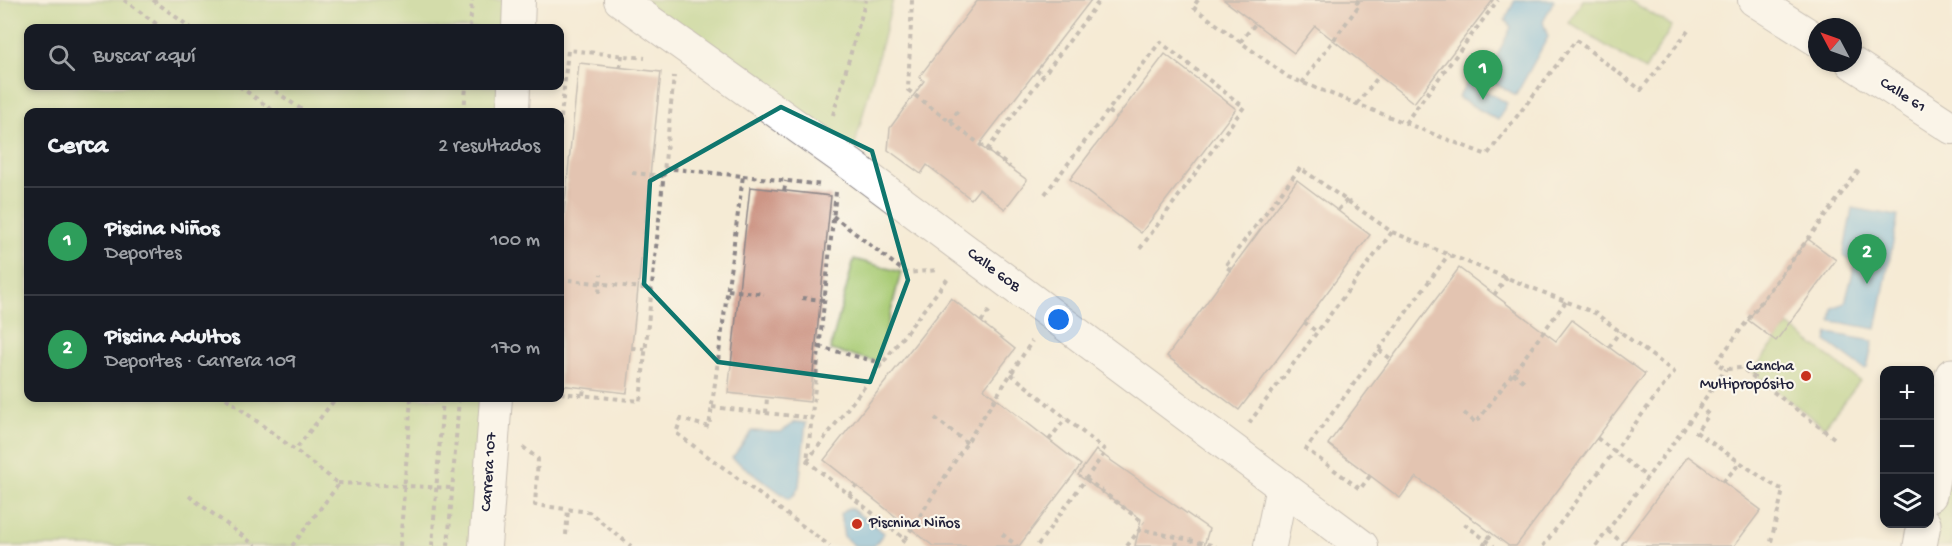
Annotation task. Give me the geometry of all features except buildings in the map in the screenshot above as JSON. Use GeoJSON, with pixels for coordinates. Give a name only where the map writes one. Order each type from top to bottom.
{"type":"FeatureCollection","features":[{"type":"Feature","properties":{"kind":"street"},"geometry":{"type":"LineString","coordinates":[[518,24],[519,0]]}},
{"type":"Feature","properties":{"kind":"street","name":"Calle 60B"},"geometry":{"type":"LineString","coordinates":[[620,0],[850,164],[1362,546]]}},
{"type":"Feature","properties":{"kind":"street"},"geometry":{"type":"LineString","coordinates":[[1754,0],[1808,34]]}},
{"type":"Feature","properties":{"kind":"street","name":"Calle 61"},"geometry":{"type":"LineString","coordinates":[[1862,70],[1952,128]]}},
{"type":"Feature","properties":{"kind":"street"},"geometry":{"type":"LineString","coordinates":[[513,108],[514,90]]}},
{"type":"Feature","properties":{"kind":"street"},"geometry":{"type":"LineString","coordinates":[[1933,474],[1952,375]]}},
{"type":"Feature","properties":{"kind":"street","name":"Carrera 107"},"geometry":{"type":"LineString","coordinates":[[485,546],[496,402]]}},
{"type":"Feature","properties":{"kind":"street"},"geometry":{"type":"LineString","coordinates":[[1270,546],[1282,486]]}},
{"type":"Feature","properties":{"kind":"street"},"geometry":{"type":"LineString","coordinates":[[1920,546],[1923,528]]}},
{"type":"Feature","properties":{"kind":"path"},"geometry":{"type":"LineString","coordinates":[[124,0],[157,24]]}},
{"type":"Feature","properties":{"kind":"path"},"geometry":{"type":"LineString","coordinates":[[153,0],[186,24]]}},
{"type":"Feature","properties":{"kind":"path"},"geometry":{"type":"LineString","coordinates":[[470,24],[472,0]]}},
{"type":"Feature","properties":{"kind":"path"},"geometry":{"type":"LineString","coordinates":[[832,119],[866,0]]}},
{"type":"Feature","properties":{"kind":"path"},"geometry":{"type":"LineString","coordinates":[[912,0],[908,90],[1010,167]]}},
{"type":"Feature","properties":{"kind":"path"},"geometry":{"type":"LineString","coordinates":[[987,150],[1100,0]]}},
{"type":"Feature","properties":{"kind":"path"},"geometry":{"type":"LineString","coordinates":[[1198,0],[1192,7],[1288,77],[1487,155],[1576,40],[1641,90],[1689,31]]}},
{"type":"Feature","properties":{"kind":"path"},"geometry":{"type":"LineString","coordinates":[[1302,83],[1360,4],[1355,0]]}},
{"type":"Feature","properties":{"kind":"path"},"geometry":{"type":"LineString","coordinates":[[1405,123],[1465,40],[1498,0]]}},
{"type":"Feature","properties":{"kind":"path"},"geometry":{"type":"LineString","coordinates":[[1240,42],[1255,24]]}},
{"type":"Feature","properties":{"kind":"path"},"geometry":{"type":"LineString","coordinates":[[1045,194],[1160,42],[1244,107],[1139,250]]}},
{"type":"Feature","properties":{"kind":"path"},"geometry":{"type":"LineString","coordinates":[[564,89],[568,50],[654,58]]}},
{"type":"Feature","properties":{"kind":"path"},"geometry":{"type":"LineString","coordinates":[[621,68],[622,55]]}},
{"type":"Feature","properties":{"kind":"path"},"geometry":{"type":"LineString","coordinates":[[1036,70],[1043,75]]}},
{"type":"Feature","properties":{"kind":"path"},"geometry":{"type":"LineString","coordinates":[[564,393],[640,401],[675,73]]}},
{"type":"Feature","properties":{"kind":"path"},"geometry":{"type":"LineString","coordinates":[[1198,79],[1201,74]]}},
{"type":"Feature","properties":{"kind":"path"},"geometry":{"type":"LineString","coordinates":[[1357,104],[1379,76]]}},
{"type":"Feature","properties":{"kind":"path"},"geometry":{"type":"LineString","coordinates":[[245,90],[269,108]]}},
{"type":"Feature","properties":{"kind":"path"},"geometry":{"type":"LineString","coordinates":[[274,90],[299,108]]}},
{"type":"Feature","properties":{"kind":"path"},"geometry":{"type":"LineString","coordinates":[[464,108],[466,90]]}},
{"type":"Feature","properties":{"kind":"path"},"geometry":{"type":"LineString","coordinates":[[562,108],[564,90]]}},
{"type":"Feature","properties":{"kind":"path"},"geometry":{"type":"LineString","coordinates":[[950,122],[960,108]]}},
{"type":"Feature","properties":{"kind":"path"},"geometry":{"type":"LineString","coordinates":[[1109,111],[1116,118]]}},
{"type":"Feature","properties":{"kind":"path"},"geometry":{"type":"LineString","coordinates":[[664,168],[826,185]]}},
{"type":"Feature","properties":{"kind":"path"},"geometry":{"type":"LineString","coordinates":[[1231,270],[1226,266],[1300,168],[1392,232],[1595,313],[1674,372],[1543,546]]}},
{"type":"Feature","properties":{"kind":"path"},"geometry":{"type":"LineString","coordinates":[[1834,438],[1742,368],[1726,369],[1716,363],[1859,170]]}},
{"type":"Feature","properties":{"kind":"path"},"geometry":{"type":"LineString","coordinates":[[1188,171],[1194,175]]}},
{"type":"Feature","properties":{"kind":"path"},"geometry":{"type":"LineString","coordinates":[[632,173],[664,176]]}},
{"type":"Feature","properties":{"kind":"path"},"geometry":{"type":"LineString","coordinates":[[743,176],[709,427],[681,419],[676,433],[830,546]]}},
{"type":"Feature","properties":{"kind":"path"},"geometry":{"type":"LineString","coordinates":[[784,191],[786,181]]}},
{"type":"Feature","properties":{"kind":"path"},"geometry":{"type":"LineString","coordinates":[[807,461],[836,186]]}},
{"type":"Feature","properties":{"kind":"path"},"geometry":{"type":"LineString","coordinates":[[1338,210],[1347,200]]}},
{"type":"Feature","properties":{"kind":"path"},"geometry":{"type":"LineString","coordinates":[[807,461],[950,276],[941,270],[906,273],[833,216]]}},
{"type":"Feature","properties":{"kind":"path"},"geometry":{"type":"LineString","coordinates":[[1247,425],[1392,232]]}},
{"type":"Feature","properties":{"kind":"path"},"geometry":{"type":"LineString","coordinates":[[1370,476],[1360,489],[1306,449],[1449,254]]}},
{"type":"Feature","properties":{"kind":"path"},"geometry":{"type":"LineString","coordinates":[[599,293],[601,274]]}},
{"type":"Feature","properties":{"kind":"path"},"geometry":{"type":"LineString","coordinates":[[1494,295],[1507,277]]}},
{"type":"Feature","properties":{"kind":"path"},"geometry":{"type":"LineString","coordinates":[[564,279],[652,289]]}},
{"type":"Feature","properties":{"kind":"path"},"geometry":{"type":"LineString","coordinates":[[728,291],[764,294]]}},
{"type":"Feature","properties":{"kind":"path"},"geometry":{"type":"LineString","coordinates":[[802,298],[824,300]]}},
{"type":"Feature","properties":{"kind":"path"},"geometry":{"type":"LineString","coordinates":[[1464,413],[1476,423],[1567,300]]}},
{"type":"Feature","properties":{"kind":"path"},"geometry":{"type":"LineString","coordinates":[[981,322],[991,309]]}},
{"type":"Feature","properties":{"kind":"path"},"geometry":{"type":"LineString","coordinates":[[1304,322],[1317,332]]}},
{"type":"Feature","properties":{"kind":"path"},"geometry":{"type":"LineString","coordinates":[[1609,347],[1620,331]]}},
{"type":"Feature","properties":{"kind":"path"},"geometry":{"type":"LineString","coordinates":[[900,546],[1032,341]]}},
{"type":"Feature","properties":{"kind":"path"},"geometry":{"type":"LineString","coordinates":[[819,347],[878,362],[881,365]]}},
{"type":"Feature","properties":{"kind":"path"},"geometry":{"type":"LineString","coordinates":[[632,348],[645,350]]}},
{"type":"Feature","properties":{"kind":"path"},"geometry":{"type":"LineString","coordinates":[[1379,350],[1391,359]]}},
{"type":"Feature","properties":{"kind":"path"},"geometry":{"type":"LineString","coordinates":[[1596,546],[1726,369]]}},
{"type":"Feature","properties":{"kind":"path"},"geometry":{"type":"LineString","coordinates":[[1011,374],[1106,451],[1037,546]]}},
{"type":"Feature","properties":{"kind":"path"},"geometry":{"type":"LineString","coordinates":[[1513,374],[1525,382]]}},
{"type":"Feature","properties":{"kind":"path"},"geometry":{"type":"LineString","coordinates":[[583,395],[584,388]]}},
{"type":"Feature","properties":{"kind":"path"},"geometry":{"type":"LineString","coordinates":[[766,413],[768,397]]}},
{"type":"Feature","properties":{"kind":"path"},"geometry":{"type":"LineString","coordinates":[[231,402],[337,483],[452,488]]}},
{"type":"Feature","properties":{"kind":"path"},"geometry":{"type":"LineString","coordinates":[[295,450],[333,402]]}},
{"type":"Feature","properties":{"kind":"path"},"geometry":{"type":"LineString","coordinates":[[400,546],[411,402]]}},
{"type":"Feature","properties":{"kind":"path"},"geometry":{"type":"LineString","coordinates":[[432,546],[443,402]]}},
{"type":"Feature","properties":{"kind":"path"},"geometry":{"type":"LineString","coordinates":[[448,546],[459,402]]}},
{"type":"Feature","properties":{"kind":"path"},"geometry":{"type":"LineString","coordinates":[[712,407],[812,417]]}},
{"type":"Feature","properties":{"kind":"path"},"geometry":{"type":"LineString","coordinates":[[1699,407],[1709,415],[1696,432],[1783,490],[1770,546]]}},
{"type":"Feature","properties":{"kind":"path"},"geometry":{"type":"LineString","coordinates":[[935,418],[967,443]]}},
{"type":"Feature","properties":{"kind":"path"},"geometry":{"type":"LineString","coordinates":[[1049,440],[1066,418]]}},
{"type":"Feature","properties":{"kind":"path"},"geometry":{"type":"LineString","coordinates":[[1597,438],[1647,477]]}},
{"type":"Feature","properties":{"kind":"path"},"geometry":{"type":"LineString","coordinates":[[516,454],[522,446],[538,459],[535,505],[589,512],[631,546]]}},
{"type":"Feature","properties":{"kind":"path"},"geometry":{"type":"LineString","coordinates":[[807,461],[905,539]]}},
{"type":"Feature","properties":{"kind":"path"},"geometry":{"type":"LineString","coordinates":[[1723,482],[1740,463]]}},
{"type":"Feature","properties":{"kind":"path"},"geometry":{"type":"LineString","coordinates":[[1086,479],[1144,523]]}},
{"type":"Feature","properties":{"kind":"path"},"geometry":{"type":"LineString","coordinates":[[292,546],[339,484],[337,483]]}},
{"type":"Feature","properties":{"kind":"path"},"geometry":{"type":"LineString","coordinates":[[849,495],[856,486]]}},
{"type":"Feature","properties":{"kind":"path"},"geometry":{"type":"LineString","coordinates":[[189,496],[256,546]]}},
{"type":"Feature","properties":{"kind":"path"},"geometry":{"type":"LineString","coordinates":[[566,535],[568,509]]}},
{"type":"Feature","properties":{"kind":"path"},"geometry":{"type":"LineString","coordinates":[[1464,524],[1494,546]]}},
{"type":"Feature","properties":{"kind":"path"},"geometry":{"type":"LineString","coordinates":[[1127,546],[1140,529],[1216,546]]}},
{"type":"Feature","properties":{"kind":"path"},"geometry":{"type":"LineString","coordinates":[[1608,531],[1623,543]]}},
{"type":"Feature","properties":{"kind":"path"},"geometry":{"type":"LineString","coordinates":[[1483,546],[1492,533]]}},
{"type":"Feature","properties":{"kind":"path"},"geometry":{"type":"LineString","coordinates":[[1002,534],[1017,546]]}},
{"type":"Feature","properties":{"kind":"path"},"geometry":{"type":"LineString","coordinates":[[1176,546],[1178,537]]}},
{"type":"Feature","properties":{"kind":"highlighted area"},"geometry":{"type":"Polygon","coordinates":[[[781,107],[872,151],[908,280],[870,382],[718,362],[644,284],[650,181],[781,107]]]}},
{"type":"Feature","properties":{"kind":"green space"},"geometry":{"type":"Polygon","coordinates":[[[0,0],[519,0],[518,24],[24,24],[24,90],[514,90],[513,108],[24,108],[24,402],[496,402],[485,546],[0,546],[0,0]]]}},
{"type":"Feature","properties":{"kind":"green space"},"geometry":{"type":"Polygon","coordinates":[[[620,0],[893,0],[850,164],[620,0]]]}},
{"type":"Feature","properties":{"kind":"green space"},"geometry":{"type":"Polygon","coordinates":[[[1583,0],[1629,0],[1672,26],[1645,70],[1569,23],[1583,0]]]}},
{"type":"Feature","properties":{"kind":"green space"},"geometry":{"type":"Polygon","coordinates":[[[854,259],[901,272],[878,362],[830,350],[854,259]]]}},
{"type":"Feature","properties":{"kind":"green space","name":"Cancha Multipropósito"},"geometry":{"type":"Polygon","coordinates":[[[1788,325],[1860,381],[1824,427],[1752,372],[1788,325]]]}},
{"type":"Feature","properties":{"kind":"green space"},"geometry":{"type":"Polygon","coordinates":[[[1952,375],[1952,546],[1920,546],[1923,528],[1934,528],[1934,471],[1952,375]]]}},
{"type":"Feature","properties":{"kind":"water"},"geometry":{"type":"Polygon","coordinates":[[[1515,0],[1554,0],[1543,22],[1548,37],[1516,95],[1475,72],[1480,63],[1495,60],[1511,27],[1505,20],[1515,0]]]}},
{"type":"Feature","properties":{"kind":"water"},"geometry":{"type":"Polygon","coordinates":[[[1468,81],[1507,103],[1498,120],[1458,98],[1468,81]]]}},
{"type":"Feature","properties":{"kind":"water"},"geometry":{"type":"Polygon","coordinates":[[[1852,208],[1898,216],[1876,329],[1831,321],[1833,308],[1845,303],[1855,264],[1843,256],[1852,208]]]}},
{"type":"Feature","properties":{"kind":"water"},"geometry":{"type":"Polygon","coordinates":[[[1828,333],[1873,341],[1867,368],[1864,369],[1826,341],[1828,333]]]}},
{"type":"Feature","properties":{"kind":"water"},"geometry":{"type":"Polygon","coordinates":[[[795,422],[806,423],[799,486],[789,499],[732,458],[752,431],[781,432],[795,422]]]}},
{"type":"Feature","properties":{"kind":"water","name":"Piscnina Niños"},"geometry":{"type":"Polygon","coordinates":[[[848,508],[884,533],[874,546],[855,546],[844,537],[840,514],[848,508]]]}},
{"type":"Feature","properties":{"kind":"place","name":"Piscina Niños"},"geometry":{"type":"Point","coordinates":[1483,100]}},
{"type":"Feature","properties":{"kind":"place","name":"Piscina Adultos"},"geometry":{"type":"Point","coordinates":[1867,284]}},
{"type":"Feature","properties":{"kind":"place","name":"Cancha Multipropósito"},"geometry":{"type":"Point","coordinates":[1806,376]}},
{"type":"Feature","properties":{"kind":"place","name":"Piscnina Niños"},"geometry":{"type":"Point","coordinates":[857,524]}}]}
